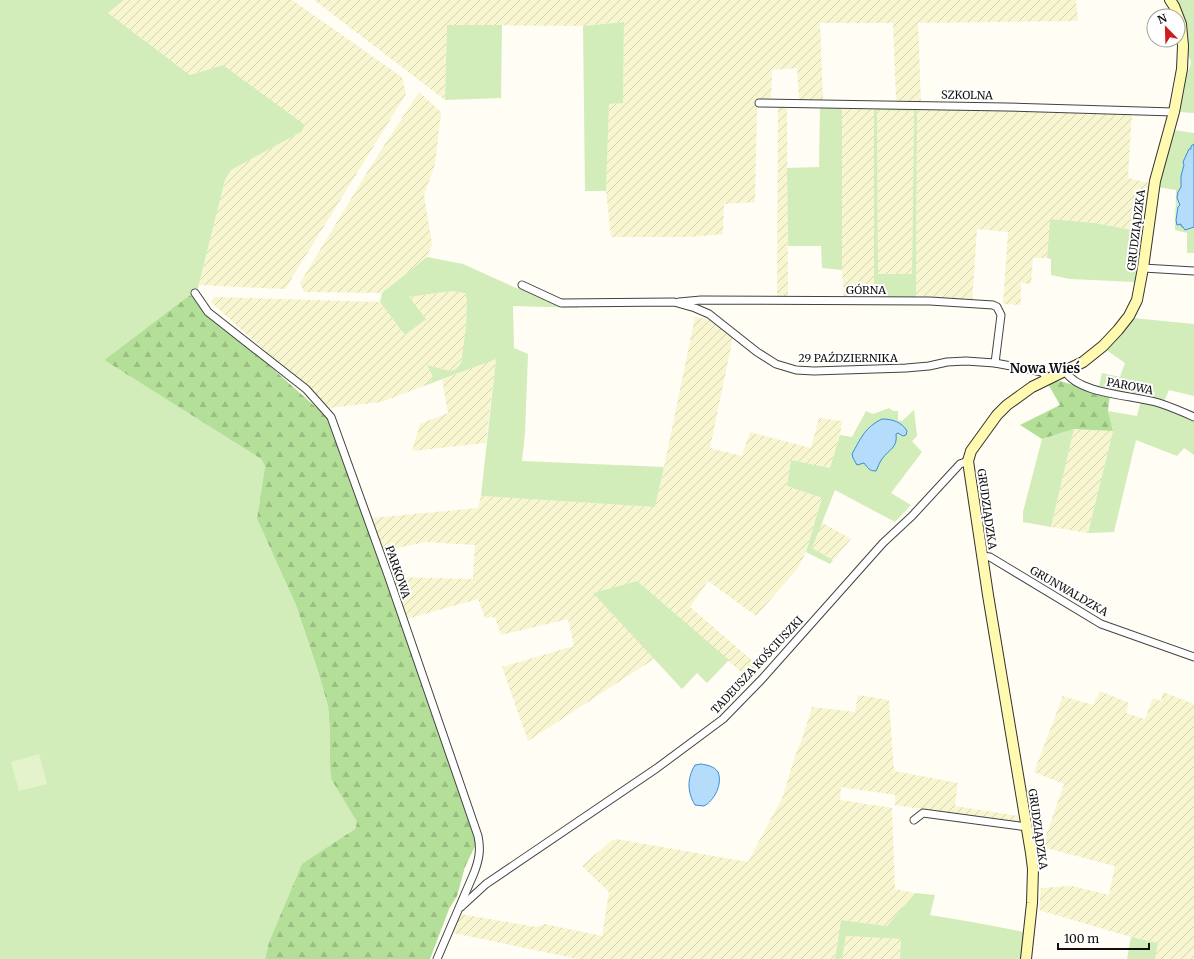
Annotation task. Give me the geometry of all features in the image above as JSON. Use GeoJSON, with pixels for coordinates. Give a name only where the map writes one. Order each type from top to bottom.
{"type":"FeatureCollection","features":[{"type":"Feature","properties":{"kind":"street","name":"GRUDZIĄDZKA"},"geometry":{"type":"LineString","coordinates":[[1026,959],[1033,886],[1032,858],[982,556],[968,461],[971,451],[997,415],[1016,397],[1083,362],[1103,346],[1126,321],[1137,300],[1143,268],[1154,181],[1174,112],[1182,69],[1183,46],[1181,24],[1170,0]]}},
{"type":"Feature","properties":{"kind":"street","name":"SZKOLNA"},"geometry":{"type":"LineString","coordinates":[[759,103],[975,106],[1174,112]]}},
{"type":"Feature","properties":{"kind":"street"},"geometry":{"type":"LineString","coordinates":[[1143,268],[1194,271]]}},
{"type":"Feature","properties":{"kind":"street","name":"29 PAŹDZIERNIKA"},"geometry":{"type":"LineString","coordinates":[[522,285],[561,303],[678,303],[695,308],[709,314],[757,352],[776,364],[796,370],[814,371],[906,368],[928,366],[947,362],[966,361],[995,363],[1042,372],[1048,379]]}},
{"type":"Feature","properties":{"kind":"street","name":"PARKOWA"},"geometry":{"type":"LineString","coordinates":[[195,293],[208,312],[306,389],[331,417],[388,575],[478,836],[480,846],[479,859],[437,959]]}},
{"type":"Feature","properties":{"kind":"street","name":"GÓRNA"},"geometry":{"type":"LineString","coordinates":[[678,303],[680,301],[694,300],[930,301],[993,305],[997,307],[1001,315],[995,363]]}},
{"type":"Feature","properties":{"kind":"street","name":"PAROWA"},"geometry":{"type":"LineString","coordinates":[[1065,371],[1075,382],[1093,390],[1138,397],[1160,403],[1194,417]]}},
{"type":"Feature","properties":{"kind":"street","name":"TADEUSZA KOŚCIUSZKI"},"geometry":{"type":"LineString","coordinates":[[458,909],[486,884],[657,768],[723,719],[762,679],[884,543],[912,516],[960,464],[968,461]]}},
{"type":"Feature","properties":{"kind":"street","name":"GRUNWALDZKA"},"geometry":{"type":"LineString","coordinates":[[982,556],[990,556],[1101,624],[1194,657]]}},
{"type":"Feature","properties":{"kind":"street"},"geometry":{"type":"LineString","coordinates":[[914,820],[923,813],[1027,827]]}},
{"type":"Feature","properties":{"kind":"green space"},"geometry":{"type":"Polygon","coordinates":[[[0,0],[124,0],[108,13],[190,75],[223,65],[305,125],[301,132],[231,170],[225,180],[197,292],[190,295],[104,360],[261,459],[265,466],[257,519],[296,605],[328,706],[331,779],[357,822],[355,829],[302,865],[269,942],[265,959],[0,959],[0,0]]]}},
{"type":"Feature","properties":{"kind":"green space"},"geometry":{"type":"Polygon","coordinates":[[[124,0],[292,0],[402,77],[406,94],[285,289],[199,285],[225,180],[231,170],[301,132],[223,65],[190,75],[108,13],[124,0]]]}},
{"type":"Feature","properties":{"kind":"green space"},"geometry":{"type":"Polygon","coordinates":[[[314,0],[1076,0],[1078,21],[918,23],[921,102],[896,101],[893,23],[820,23],[823,102],[799,101],[797,68],[772,70],[771,106],[757,107],[755,202],[724,204],[723,234],[690,237],[611,237],[606,191],[609,104],[623,103],[624,22],[583,26],[447,25],[445,100],[314,0]]]}},
{"type":"Feature","properties":{"kind":"green space"},"geometry":{"type":"Polygon","coordinates":[[[1175,0],[1194,0],[1194,113],[1179,112],[1184,78],[1191,62],[1186,44],[1186,8],[1180,8],[1175,0]]]}},
{"type":"Feature","properties":{"kind":"green space"},"geometry":{"type":"Polygon","coordinates":[[[624,22],[623,103],[609,104],[606,191],[585,191],[583,26],[624,22]]]}},
{"type":"Feature","properties":{"kind":"green space"},"geometry":{"type":"Polygon","coordinates":[[[447,25],[502,25],[501,98],[445,100],[447,25]]]}},
{"type":"Feature","properties":{"kind":"green space"},"geometry":{"type":"Polygon","coordinates":[[[419,92],[441,112],[435,164],[424,196],[432,244],[427,257],[382,293],[304,292],[300,283],[371,166],[419,92]]]}},
{"type":"Feature","properties":{"kind":"green space"},"geometry":{"type":"Polygon","coordinates":[[[820,105],[842,105],[842,270],[822,268],[821,246],[788,246],[787,168],[819,167],[820,105]]]}},
{"type":"Feature","properties":{"kind":"green space"},"geometry":{"type":"Polygon","coordinates":[[[842,105],[874,106],[874,299],[844,299],[842,270],[842,105]]]}},
{"type":"Feature","properties":{"kind":"green space"},"geometry":{"type":"Polygon","coordinates":[[[778,106],[787,106],[788,299],[777,299],[778,106]]]}},
{"type":"Feature","properties":{"kind":"green space"},"geometry":{"type":"Polygon","coordinates":[[[874,106],[917,107],[916,299],[874,299],[874,106]],[[877,110],[878,274],[912,274],[914,111],[877,110]]]}},
{"type":"Feature","properties":{"kind":"green space"},"geometry":{"type":"Polygon","coordinates":[[[917,107],[1132,112],[1128,178],[1149,183],[1142,232],[1095,223],[1050,219],[1047,258],[1033,258],[1031,284],[1021,283],[1021,305],[1003,304],[1008,232],[977,229],[972,302],[916,299],[917,107]]]}},
{"type":"Feature","properties":{"kind":"green space"},"geometry":{"type":"Polygon","coordinates":[[[877,110],[914,110],[912,274],[878,274],[877,110]]]}},
{"type":"Feature","properties":{"kind":"green space"},"geometry":{"type":"Polygon","coordinates":[[[1173,130],[1194,133],[1194,253],[1187,253],[1187,233],[1175,230],[1176,190],[1157,187],[1173,130]]]}},
{"type":"Feature","properties":{"kind":"green space"},"geometry":{"type":"Polygon","coordinates":[[[1050,219],[1095,223],[1142,232],[1135,282],[1070,279],[1051,275],[1051,259],[1047,258],[1050,219]]]}},
{"type":"Feature","properties":{"kind":"green space"},"geometry":{"type":"Polygon","coordinates":[[[427,257],[463,264],[516,288],[574,301],[579,308],[513,306],[514,348],[528,354],[525,433],[522,461],[664,467],[655,507],[481,496],[496,359],[424,386],[431,381],[433,377],[427,365],[450,371],[456,369],[461,363],[466,327],[467,301],[465,293],[451,291],[409,297],[426,319],[405,335],[380,302],[382,293],[427,257]]]}},
{"type":"Feature","properties":{"kind":"green space"},"geometry":{"type":"Polygon","coordinates":[[[451,291],[465,293],[467,301],[466,327],[461,363],[456,369],[450,371],[427,365],[433,377],[432,381],[424,386],[381,402],[329,408],[211,302],[214,297],[380,302],[406,335],[409,297],[451,291]]]}},
{"type":"Feature","properties":{"kind":"green space"},"geometry":{"type":"Polygon","coordinates":[[[190,295],[328,418],[476,833],[476,844],[465,867],[457,896],[449,909],[430,959],[265,959],[269,942],[302,864],[355,829],[357,822],[331,779],[328,706],[296,605],[257,519],[265,466],[261,459],[104,360],[190,295]]]}},
{"type":"Feature","properties":{"kind":"green space"},"geometry":{"type":"Polygon","coordinates":[[[695,317],[708,319],[733,337],[710,448],[742,456],[750,432],[811,448],[819,418],[842,421],[840,435],[830,468],[791,460],[787,486],[822,498],[806,552],[798,568],[756,616],[708,581],[690,607],[762,669],[750,680],[637,581],[594,593],[654,659],[528,741],[502,667],[574,646],[568,619],[501,635],[495,617],[485,618],[478,599],[407,619],[392,577],[473,579],[475,545],[426,542],[382,551],[371,518],[478,508],[481,496],[655,507],[695,317]]]}},
{"type":"Feature","properties":{"kind":"green space"},"geometry":{"type":"Polygon","coordinates":[[[1133,318],[1194,324],[1194,396],[1169,390],[1164,402],[1194,414],[1194,455],[1184,448],[1177,456],[1136,440],[1114,532],[1088,533],[1113,431],[1108,411],[1137,416],[1142,397],[1099,386],[1102,373],[1120,377],[1125,363],[1105,349],[1133,318]]]}},
{"type":"Feature","properties":{"kind":"green space"},"geometry":{"type":"Polygon","coordinates":[[[496,358],[486,443],[412,451],[420,424],[448,413],[442,380],[496,358]]]}},
{"type":"Feature","properties":{"kind":"green space"},"geometry":{"type":"Polygon","coordinates":[[[1060,381],[1110,395],[1108,411],[1113,431],[1074,429],[1042,439],[1020,425],[1060,405],[1048,384],[1060,381]]]}},
{"type":"Feature","properties":{"kind":"green space"},"geometry":{"type":"Polygon","coordinates":[[[889,408],[893,411],[898,411],[898,420],[902,421],[914,410],[917,436],[912,441],[922,452],[891,493],[911,505],[895,522],[835,490],[812,548],[833,560],[830,564],[806,552],[822,498],[787,486],[791,460],[830,468],[840,435],[852,437],[866,411],[873,414],[889,408]]]}},
{"type":"Feature","properties":{"kind":"green space"},"geometry":{"type":"Polygon","coordinates":[[[1074,429],[1113,431],[1088,533],[1051,527],[1074,429]]]}},
{"type":"Feature","properties":{"kind":"green space"},"geometry":{"type":"Polygon","coordinates":[[[1074,429],[1051,527],[1023,522],[1023,512],[1042,439],[1074,429]]]}},
{"type":"Feature","properties":{"kind":"green space"},"geometry":{"type":"Polygon","coordinates":[[[821,522],[851,539],[833,560],[812,548],[821,522]]]}},
{"type":"Feature","properties":{"kind":"green space"},"geometry":{"type":"Polygon","coordinates":[[[637,581],[729,660],[707,683],[697,673],[682,689],[593,593],[637,581]]]}},
{"type":"Feature","properties":{"kind":"green space"},"geometry":{"type":"Polygon","coordinates":[[[1100,691],[1129,703],[1126,713],[1145,719],[1153,698],[1161,701],[1163,692],[1194,704],[1194,959],[1155,959],[1158,943],[1131,937],[1039,910],[1041,888],[1072,886],[1109,895],[1115,866],[1042,847],[1064,784],[1034,772],[1063,696],[1093,705],[1100,691]]]}},
{"type":"Feature","properties":{"kind":"green space"},"geometry":{"type":"Polygon","coordinates":[[[858,695],[889,700],[894,771],[958,783],[955,806],[1018,816],[1019,824],[895,805],[895,795],[841,787],[840,800],[892,808],[895,889],[915,893],[887,926],[841,920],[835,959],[578,959],[453,933],[460,914],[536,927],[545,924],[602,936],[609,892],[582,866],[611,841],[616,839],[748,862],[783,796],[812,707],[855,712],[858,695]]]}},
{"type":"Feature","properties":{"kind":"green space"},"geometry":{"type":"Polygon","coordinates":[[[39,754],[47,784],[19,791],[11,762],[39,754]]]}},
{"type":"Feature","properties":{"kind":"green space"},"geometry":{"type":"Polygon","coordinates":[[[915,893],[935,895],[930,915],[1024,932],[1023,959],[900,959],[901,939],[846,936],[842,959],[835,959],[841,920],[887,926],[915,893]]]}},
{"type":"Feature","properties":{"kind":"green space"},"geometry":{"type":"Polygon","coordinates":[[[846,936],[901,939],[900,959],[842,959],[846,936]]]}},
{"type":"Feature","properties":{"kind":"green space"},"geometry":{"type":"Polygon","coordinates":[[[1131,937],[1158,943],[1155,959],[1127,959],[1131,937]]]}},
{"type":"Feature","properties":{"kind":"water"},"geometry":{"type":"Polygon","coordinates":[[[1194,144],[1194,227],[1185,230],[1181,224],[1177,225],[1176,220],[1178,207],[1180,205],[1177,198],[1181,187],[1181,176],[1184,165],[1183,162],[1189,149],[1191,149],[1191,146],[1194,144]]]}},
{"type":"Feature","properties":{"kind":"water"},"geometry":{"type":"Polygon","coordinates":[[[882,419],[896,422],[902,425],[907,431],[906,435],[903,436],[898,433],[896,434],[896,442],[882,459],[876,471],[874,471],[869,469],[864,463],[857,465],[852,454],[867,429],[882,419]]]}},
{"type":"Feature","properties":{"kind":"water"},"geometry":{"type":"Polygon","coordinates":[[[701,764],[714,768],[718,772],[719,777],[717,792],[708,804],[704,806],[695,805],[689,790],[689,780],[692,770],[695,765],[701,764]]]}},
{"type":"Feature","properties":{"kind":"district","name":"Nowa Wieś"},"geometry":{"type":"Point","coordinates":[1045,368]}}]}
